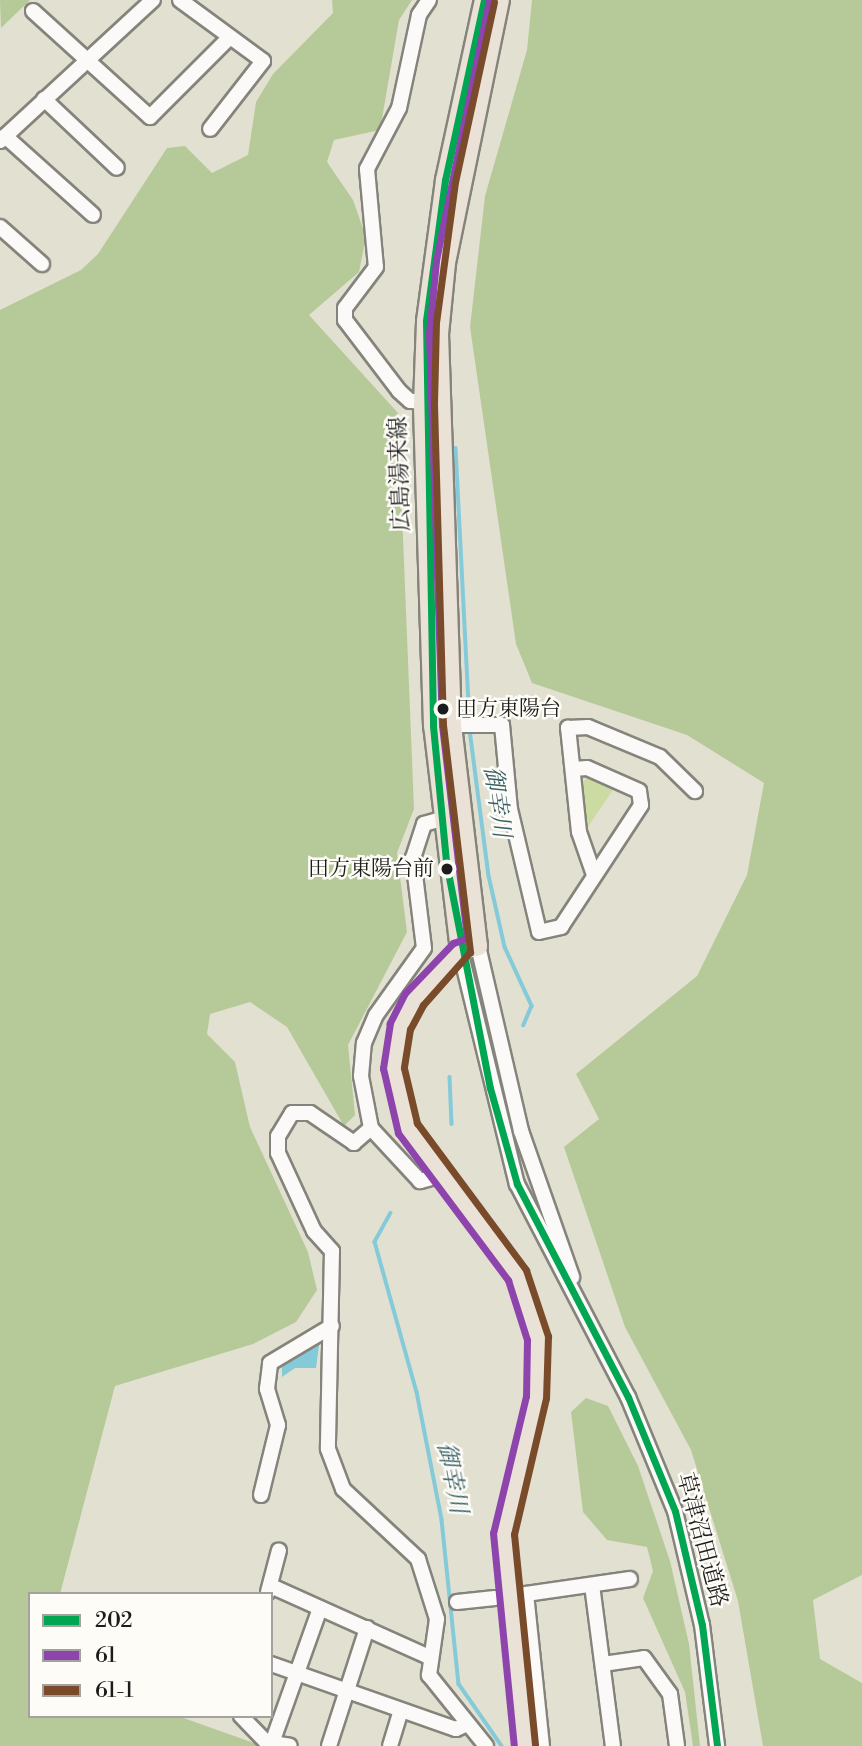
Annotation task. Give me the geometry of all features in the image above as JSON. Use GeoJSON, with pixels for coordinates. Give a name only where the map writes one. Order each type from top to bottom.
{"type":"FeatureCollection","features":[{"type":"Feature","properties":{"kind":"main road","name":"広島湯来線"},"geometry":{"type":"LineString","coordinates":[[478,946],[452,725],[426,321],[443,194],[484,0]]}},
{"type":"Feature","properties":{"kind":"main road","name":"広島湯来線"},"geometry":{"type":"LineString","coordinates":[[460,951],[441,819],[433,726],[430,403],[446,262],[500,0]]}},
{"type":"Feature","properties":{"kind":"main road"},"geometry":{"type":"LineString","coordinates":[[478,946],[460,951],[414,999],[394,1047],[399,1109],[439,1176],[517,1275],[537,1338],[536,1397],[503,1533],[525,1746]]}},
{"type":"Feature","properties":{"kind":"street"},"geometry":{"type":"LineString","coordinates":[[93,215],[3,139],[153,0]]}},
{"type":"Feature","properties":{"kind":"street"},"geometry":{"type":"LineString","coordinates":[[180,0],[263,61],[210,129]]}},
{"type":"Feature","properties":{"kind":"street"},"geometry":{"type":"LineString","coordinates":[[429,0],[419,15],[395,119],[367,169],[376,267],[345,308],[345,320],[399,391],[430,403]]}},
{"type":"Feature","properties":{"kind":"street"},"geometry":{"type":"LineString","coordinates":[[33,11],[150,117],[229,38]]}},
{"type":"Feature","properties":{"kind":"street"},"geometry":{"type":"LineString","coordinates":[[44,99],[117,168]]}},
{"type":"Feature","properties":{"kind":"street"},"geometry":{"type":"LineString","coordinates":[[0,226],[42,264]]}},
{"type":"Feature","properties":{"kind":"street"},"geometry":{"type":"LineString","coordinates":[[433,726],[502,725],[510,809],[539,932],[561,927],[641,805],[639,791],[587,768],[573,769]]}},
{"type":"Feature","properties":{"kind":"street"},"geometry":{"type":"LineString","coordinates":[[594,876],[579,832],[568,728],[588,727],[660,757],[695,791]]}},
{"type":"Feature","properties":{"kind":"street"},"geometry":{"type":"LineString","coordinates":[[439,1176],[420,1181],[371,1128],[361,1076],[364,1044],[424,948],[413,858],[424,824],[441,819]]}},
{"type":"Feature","properties":{"kind":"street"},"geometry":{"type":"LineString","coordinates":[[478,946],[521,1131],[589,1320]]}},
{"type":"Feature","properties":{"kind":"street"},"geometry":{"type":"LineString","coordinates":[[460,951],[517,1184],[589,1320]]}},
{"type":"Feature","properties":{"kind":"street"},"geometry":{"type":"LineString","coordinates":[[371,1128],[354,1143],[310,1113],[292,1113],[278,1136],[278,1153],[314,1231],[332,1251],[328,1448],[343,1489],[418,1559],[437,1619],[429,1657],[434,1689],[486,1746]]}},
{"type":"Feature","properties":{"kind":"street","name":"草津沼田道路"},"geometry":{"type":"LineString","coordinates":[[589,1320],[675,1511],[702,1625],[718,1746]]}},
{"type":"Feature","properties":{"kind":"street"},"geometry":{"type":"LineString","coordinates":[[261,1495],[278,1425],[267,1389],[270,1363],[332,1326]]}},
{"type":"Feature","properties":{"kind":"street"},"geometry":{"type":"LineString","coordinates":[[279,1550],[269,1590],[320,1608],[429,1657]]}},
{"type":"Feature","properties":{"kind":"street"},"geometry":{"type":"LineString","coordinates":[[542,1746],[522,1595],[630,1579]]}},
{"type":"Feature","properties":{"kind":"street"},"geometry":{"type":"LineString","coordinates":[[592,1585],[613,1746]]}},
{"type":"Feature","properties":{"kind":"street"},"geometry":{"type":"LineString","coordinates":[[457,1602],[495,1598]]}},
{"type":"Feature","properties":{"kind":"street"},"geometry":{"type":"LineString","coordinates":[[272,1743],[299,1674],[320,1608]]}},
{"type":"Feature","properties":{"kind":"street"},"geometry":{"type":"LineString","coordinates":[[329,1746],[367,1629]]}},
{"type":"Feature","properties":{"kind":"street"},"geometry":{"type":"LineString","coordinates":[[603,1664],[644,1658],[670,1695],[677,1746]]}},
{"type":"Feature","properties":{"kind":"street"},"geometry":{"type":"LineString","coordinates":[[273,1665],[456,1729],[467,1724]]}},
{"type":"Feature","properties":{"kind":"street"},"geometry":{"type":"LineString","coordinates":[[390,1746],[401,1711]]}},
{"type":"Feature","properties":{"kind":"street"},"geometry":{"type":"LineString","coordinates":[[243,1718],[272,1743],[290,1746]]}},
{"type":"Feature","properties":{"kind":"green space"},"geometry":{"type":"Polygon","coordinates":[[[0,0],[30,0],[1,28],[0,0]]]}},
{"type":"Feature","properties":{"kind":"green space"},"geometry":{"type":"Polygon","coordinates":[[[332,0],[412,0],[399,20],[380,130],[334,140],[327,162],[353,200],[366,237],[359,272],[309,315],[398,413],[414,809],[397,853],[407,932],[348,1045],[355,1115],[344,1126],[287,1027],[250,1002],[210,1014],[207,1034],[235,1062],[250,1127],[308,1252],[317,1290],[296,1322],[253,1344],[115,1386],[61,1592],[28,1592],[28,1718],[184,1718],[262,1746],[0,1746],[0,310],[81,270],[98,254],[167,148],[185,146],[212,173],[248,155],[256,102],[273,74],[333,13],[332,0]]]}},
{"type":"Feature","properties":{"kind":"green space"},"geometry":{"type":"Polygon","coordinates":[[[532,0],[862,0],[862,1575],[813,1600],[820,1659],[862,1683],[862,1746],[763,1746],[738,1601],[691,1450],[625,1327],[564,1147],[599,1119],[576,1074],[697,976],[747,875],[764,783],[687,735],[532,683],[516,644],[470,327],[485,196],[527,50],[532,0]]]}},
{"type":"Feature","properties":{"kind":"green space"},"geometry":{"type":"Polygon","coordinates":[[[591,776],[615,787],[585,831],[582,782],[591,776]]]}},
{"type":"Feature","properties":{"kind":"green space"},"geometry":{"type":"Polygon","coordinates":[[[586,1398],[608,1406],[638,1466],[670,1561],[689,1644],[700,1746],[693,1746],[685,1692],[643,1598],[653,1571],[647,1547],[607,1540],[583,1512],[571,1412],[586,1398]]]}},
{"type":"Feature","properties":{"kind":"water"},"geometry":{"type":"Polygon","coordinates":[[[320,1338],[316,1368],[295,1368],[282,1377],[282,1367],[320,1338]]]}},
{"type":"Feature","properties":{"kind":"waterway","name":"御幸川"},"geometry":{"type":"LineString","coordinates":[[456,448],[470,722]]}},
{"type":"Feature","properties":{"kind":"waterway","name":"御幸川"},"geometry":{"type":"LineString","coordinates":[[470,730],[489,876],[505,947],[532,1006],[524,1025]]}},
{"type":"Feature","properties":{"kind":"waterway","name":"御幸川"},"geometry":{"type":"LineString","coordinates":[[450,1077],[452,1124]]}},
{"type":"Feature","properties":{"kind":"waterway","name":"御幸川"},"geometry":{"type":"LineString","coordinates":[[391,1213],[375,1242],[417,1392],[442,1520],[459,1684],[502,1746]]}},
{"type":"Feature","properties":{"kind":"transit line","name":"202"},"geometry":{"type":"LineString","coordinates":[[484,0],[445,180],[426,321],[433,726],[446,862],[490,1088],[517,1184],[628,1397],[675,1511],[702,1625],[717,1746]]}},
{"type":"Feature","properties":{"kind":"transit line","name":"61"},"geometry":{"type":"LineString","coordinates":[[489,0],[436,261],[429,334],[442,725],[467,938],[453,943],[405,993],[390,1023],[383,1068],[398,1133],[508,1280],[527,1340],[526,1396],[493,1533],[514,1746]]}},
{"type":"Feature","properties":{"kind":"transit line","name":"61-1"},"geometry":{"type":"LineString","coordinates":[[494,2],[455,182],[436,322],[434,404],[443,725],[470,952],[423,1005],[410,1029],[404,1068],[417,1123],[526,1270],[548,1336],[546,1398],[514,1534],[535,1745]]}},
{"type":"Feature","properties":{"kind":"place","name":"田方東陽台"},"geometry":{"type":"Point","coordinates":[443,709]}},
{"type":"Feature","properties":{"kind":"place","name":"田方東陽台前"},"geometry":{"type":"Point","coordinates":[447,869]}}]}
